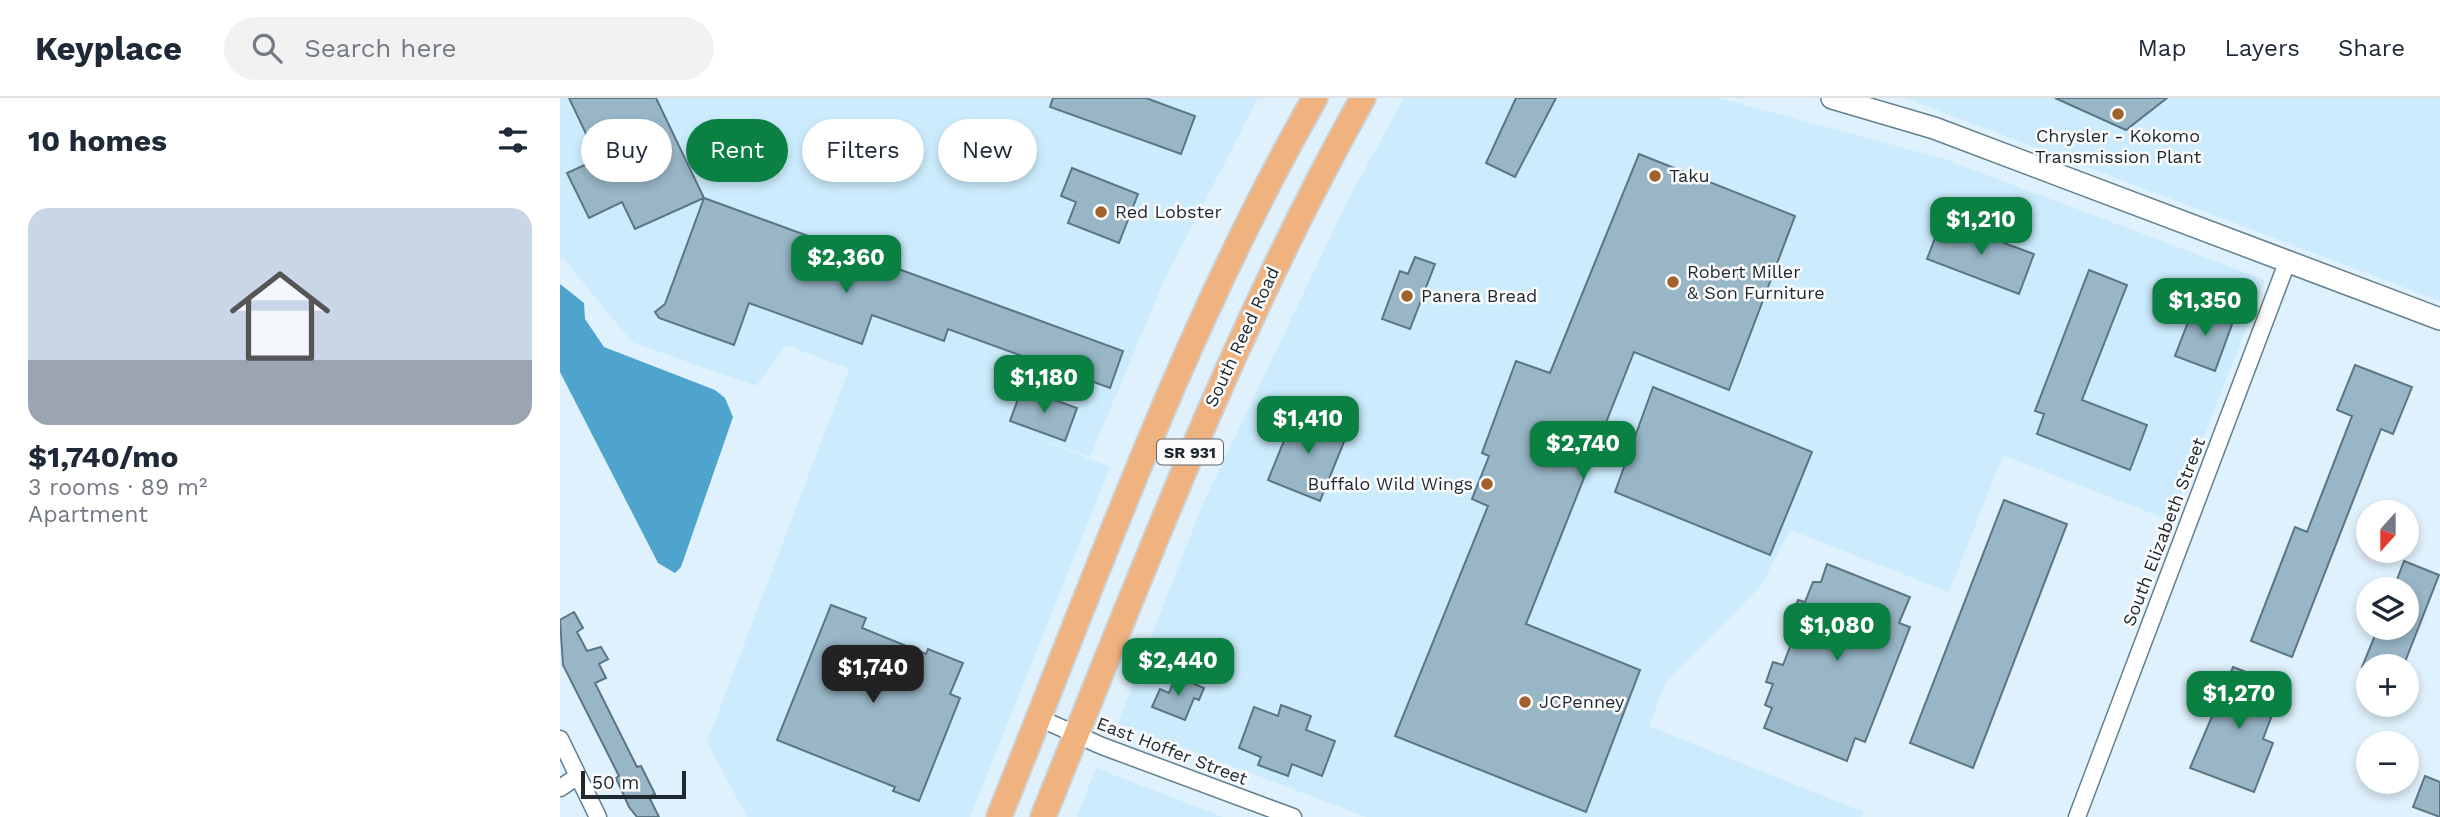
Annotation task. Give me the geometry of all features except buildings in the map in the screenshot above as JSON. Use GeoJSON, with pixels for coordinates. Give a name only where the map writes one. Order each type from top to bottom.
{"type":"FeatureCollection","features":[{"type":"Feature","properties":{"kind":"main road","name":"SR 931"},"geometry":{"type":"LineString","coordinates":[[999,817],[1152,436],[1237,247],[1315,98]]}},
{"type":"Feature","properties":{"kind":"main road","name":"South Reed Road"},"geometry":{"type":"LineString","coordinates":[[1043,817],[1187,460],[1259,296],[1363,98]]}},
{"type":"Feature","properties":{"kind":"main road"},"geometry":{"type":"LineString","coordinates":[[1832,98],[1934,128],[2440,319]]}},
{"type":"Feature","properties":{"kind":"street","name":"South Elizabeth Street"},"geometry":{"type":"LineString","coordinates":[[2077,817],[2288,260]]}},
{"type":"Feature","properties":{"kind":"street","name":"East Hoffer Street"},"geometry":{"type":"LineString","coordinates":[[1039,718],[1075,736],[1293,817]]}},
{"type":"Feature","properties":{"kind":"street"},"geometry":{"type":"LineString","coordinates":[[560,739],[598,817]]}},
{"type":"Feature","properties":{"kind":"street"},"geometry":{"type":"LineString","coordinates":[[560,788],[578,776]]}},
{"type":"Feature","properties":{"kind":"shaded area"},"geometry":{"type":"Polygon","coordinates":[[[560,98],[1258,98],[1163,283],[1090,457],[1019,431],[1110,467],[970,817],[747,817],[707,742],[849,369],[786,345],[756,386],[632,342],[564,259],[560,261],[560,98]]]}},
{"type":"Feature","properties":{"kind":"shaded area"},"geometry":{"type":"Polygon","coordinates":[[[1404,98],[1719,98],[1945,159],[2265,280],[2171,521],[2003,455],[1949,592],[1790,530],[1761,586],[1666,682],[1649,726],[1863,812],[1861,817],[1366,817],[1118,723],[1201,508],[1348,200],[1404,98]]]}},
{"type":"Feature","properties":{"kind":"shaded area"},"geometry":{"type":"Polygon","coordinates":[[[1905,98],[2440,98],[2440,301],[1905,98]]]}},
{"type":"Feature","properties":{"kind":"shaded area"},"geometry":{"type":"Polygon","coordinates":[[[1096,768],[1223,817],[1077,817],[1096,768]]]}},
{"type":"Feature","properties":{"kind":"water"},"geometry":{"type":"Polygon","coordinates":[[[560,284],[584,303],[585,319],[604,347],[715,390],[725,398],[733,417],[681,567],[675,573],[658,563],[560,372],[560,284]]]}},
{"type":"Feature","properties":{"kind":"place","name":"Chrysler - Kokomo Transmission Plant"},"geometry":{"type":"Point","coordinates":[2118,114]}},
{"type":"Feature","properties":{"kind":"place","name":"Taku"},"geometry":{"type":"Point","coordinates":[1655,176]}},
{"type":"Feature","properties":{"kind":"place","name":"Red Lobster"},"geometry":{"type":"Point","coordinates":[1101,212]}},
{"type":"Feature","properties":{"kind":"place","name":"Robert Miller & Son Furniture"},"geometry":{"type":"Point","coordinates":[1673,282]}},
{"type":"Feature","properties":{"kind":"place","name":"Panera Bread"},"geometry":{"type":"Point","coordinates":[1407,296]}},
{"type":"Feature","properties":{"kind":"place","name":"Buffalo Wild Wings"},"geometry":{"type":"Point","coordinates":[1487,484]}},
{"type":"Feature","properties":{"kind":"place","name":"JCPenney"},"geometry":{"type":"Point","coordinates":[1525,702]}}]}
